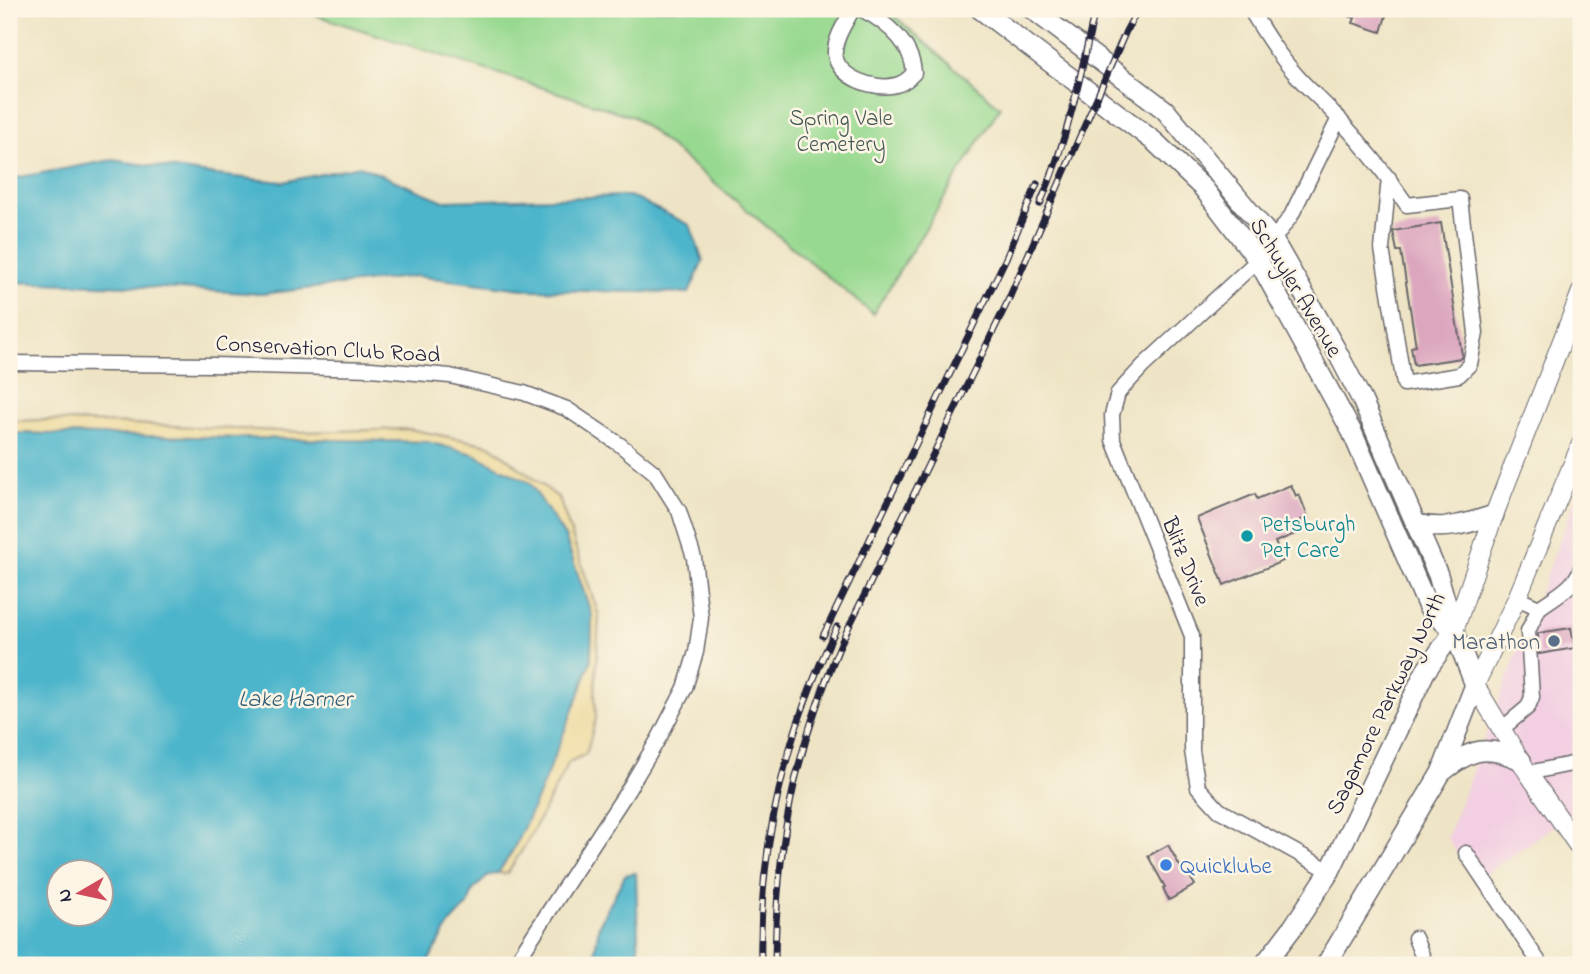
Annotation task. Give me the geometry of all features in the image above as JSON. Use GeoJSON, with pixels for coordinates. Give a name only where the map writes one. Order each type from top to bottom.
{"type":"FeatureCollection","features":[{"type":"Feature","properties":{"kind":"highway","name":"Schuyler Avenue"},"geometry":{"type":"LineString","coordinates":[[980,9],[1155,142],[1204,189],[1258,260],[1352,432],[1428,607],[1454,631]]}},
{"type":"Feature","properties":{"kind":"highway","name":"Schuyler Avenue"},"geometry":{"type":"LineString","coordinates":[[1032,9],[1166,110],[1273,240],[1362,400],[1438,575],[1454,631],[1475,685]]}},
{"type":"Feature","properties":{"kind":"highway"},"geometry":{"type":"LineString","coordinates":[[1416,524],[1432,528],[1462,526],[1494,515]]}},
{"type":"Feature","properties":{"kind":"highway","name":"Sagamore Parkway North"},"geometry":{"type":"LineString","coordinates":[[1264,965],[1330,871],[1425,672],[1454,631]]}},
{"type":"Feature","properties":{"kind":"highway"},"geometry":{"type":"LineString","coordinates":[[1326,965],[1441,773],[1475,685]]}},
{"type":"Feature","properties":{"kind":"highway"},"geometry":{"type":"LineString","coordinates":[[1441,773],[1462,756],[1479,750],[1491,749],[1525,766]]}},
{"type":"Feature","properties":{"kind":"main road","name":"Sagamore Parkway North"},"geometry":{"type":"LineString","coordinates":[[1454,631],[1494,515],[1573,334],[1581,292]]}},
{"type":"Feature","properties":{"kind":"main road"},"geometry":{"type":"LineString","coordinates":[[1475,685],[1517,598],[1581,444]]}},
{"type":"Feature","properties":{"kind":"main road","name":"Schuyler Avenue"},"geometry":{"type":"LineString","coordinates":[[1475,685],[1581,850]]}},
{"type":"Feature","properties":{"kind":"street"},"geometry":{"type":"LineString","coordinates":[[853,9],[837,41],[836,61],[847,74],[872,85],[884,87],[906,81],[914,73],[910,52],[890,27],[861,9]]}},
{"type":"Feature","properties":{"kind":"street"},"geometry":{"type":"LineString","coordinates":[[1250,9],[1268,39],[1297,76],[1339,118],[1389,178],[1406,205],[1460,199],[1476,333],[1470,364],[1459,374],[1404,384],[1382,249],[1389,178]]}},
{"type":"Feature","properties":{"kind":"street","name":"Blitz Drive"},"geometry":{"type":"LineString","coordinates":[[1330,871],[1219,810],[1198,787],[1192,751],[1192,636],[1113,440],[1112,415],[1118,393],[1143,366],[1258,260],[1292,216],[1339,118]]}},
{"type":"Feature","properties":{"kind":"street","name":"Conservation Club Road"},"geometry":{"type":"LineString","coordinates":[[9,363],[331,368],[410,371],[450,376],[524,393],[567,409],[619,444],[654,473],[680,511],[694,558],[701,618],[696,652],[685,688],[659,738],[514,965]]}},
{"type":"Feature","properties":{"kind":"street"},"geometry":{"type":"LineString","coordinates":[[1503,727],[1528,707],[1532,697],[1528,631],[1539,608],[1570,585],[1581,568]]}},
{"type":"Feature","properties":{"kind":"street"},"geometry":{"type":"LineString","coordinates":[[1517,598],[1539,608]]}},
{"type":"Feature","properties":{"kind":"street"},"geometry":{"type":"LineString","coordinates":[[1525,766],[1548,767],[1581,762]]}},
{"type":"Feature","properties":{"kind":"street"},"geometry":{"type":"LineString","coordinates":[[1466,853],[1541,965]]}},
{"type":"Feature","properties":{"kind":"street"},"geometry":{"type":"LineString","coordinates":[[1415,938],[1426,965]]}},
{"type":"Feature","properties":{"kind":"shaded area"},"geometry":{"type":"Polygon","coordinates":[[[1581,484],[1581,811],[1579,808],[1476,881],[1447,838],[1581,484]]]}},
{"type":"Feature","properties":{"kind":"green space","name":"Spring Vale Cemetery"},"geometry":{"type":"Polygon","coordinates":[[[296,9],[886,9],[1000,107],[873,314],[634,117],[296,9]]]}},
{"type":"Feature","properties":{"kind":"sand"},"geometry":{"type":"Polygon","coordinates":[[[46,420],[301,432],[409,429],[490,445],[559,498],[599,616],[596,718],[586,754],[569,762],[507,874],[498,873],[513,850],[579,695],[591,660],[592,616],[565,537],[428,442],[9,433],[9,421],[46,420]]]}},
{"type":"Feature","properties":{"kind":"water"},"geometry":{"type":"Polygon","coordinates":[[[112,160],[283,182],[360,166],[444,201],[630,196],[690,225],[703,261],[689,293],[531,290],[416,276],[262,294],[9,282],[9,179],[112,160]]]}},
{"type":"Feature","properties":{"kind":"water","name":"Lake Harner"},"geometry":{"type":"Polygon","coordinates":[[[9,433],[428,442],[474,454],[530,483],[565,537],[592,616],[591,660],[539,794],[513,850],[498,873],[488,876],[473,890],[468,905],[450,924],[426,965],[9,965],[9,433]]]}},
{"type":"Feature","properties":{"kind":"water"},"geometry":{"type":"Polygon","coordinates":[[[636,873],[639,965],[593,965],[599,925],[625,875],[636,873]]]}},
{"type":"Feature","properties":{"kind":"building"},"geometry":{"type":"Polygon","coordinates":[[[1333,9],[1388,9],[1381,32],[1353,23],[1355,18],[1333,9]]]}},
{"type":"Feature","properties":{"kind":"building"},"geometry":{"type":"Polygon","coordinates":[[[1441,223],[1462,355],[1461,358],[1414,365],[1411,347],[1416,346],[1401,251],[1397,251],[1393,231],[1441,223]]]}},
{"type":"Feature","properties":{"kind":"building","name":"Petsburgh Pet Care"},"geometry":{"type":"Polygon","coordinates":[[[1291,485],[1296,496],[1299,494],[1308,517],[1301,520],[1305,530],[1275,542],[1283,561],[1224,585],[1197,518],[1255,494],[1257,499],[1291,485]]]}},
{"type":"Feature","properties":{"kind":"building","name":"Marathon"},"geometry":{"type":"Polygon","coordinates":[[[1571,628],[1575,648],[1539,654],[1538,633],[1571,628]]]}},
{"type":"Feature","properties":{"kind":"building","name":"Quicklube"},"geometry":{"type":"Polygon","coordinates":[[[1168,845],[1185,875],[1188,874],[1195,885],[1169,900],[1148,856],[1168,845]]]}},
{"type":"Feature","properties":{"kind":"railway"},"geometry":{"type":"LineString","coordinates":[[1040,204],[1066,132],[1095,9]]}},
{"type":"Feature","properties":{"kind":"railway"},"geometry":{"type":"LineString","coordinates":[[775,965],[776,921],[784,839],[800,762],[825,684],[841,643],[1007,303],[1138,9]]}},
{"type":"Feature","properties":{"kind":"railway"},"geometry":{"type":"LineString","coordinates":[[823,636],[1006,258],[1037,184]]}},
{"type":"Feature","properties":{"kind":"railway"},"geometry":{"type":"LineString","coordinates":[[761,965],[764,878],[779,792],[803,707],[837,627]]}},
{"type":"Feature","properties":{"kind":"place","name":"Petsburgh Pet Care"},"geometry":{"type":"Point","coordinates":[1247,536]}},
{"type":"Feature","properties":{"kind":"place","name":"Marathon"},"geometry":{"type":"Point","coordinates":[1554,641]}},
{"type":"Feature","properties":{"kind":"place","name":"Quicklube"},"geometry":{"type":"Point","coordinates":[1166,865]}}]}
